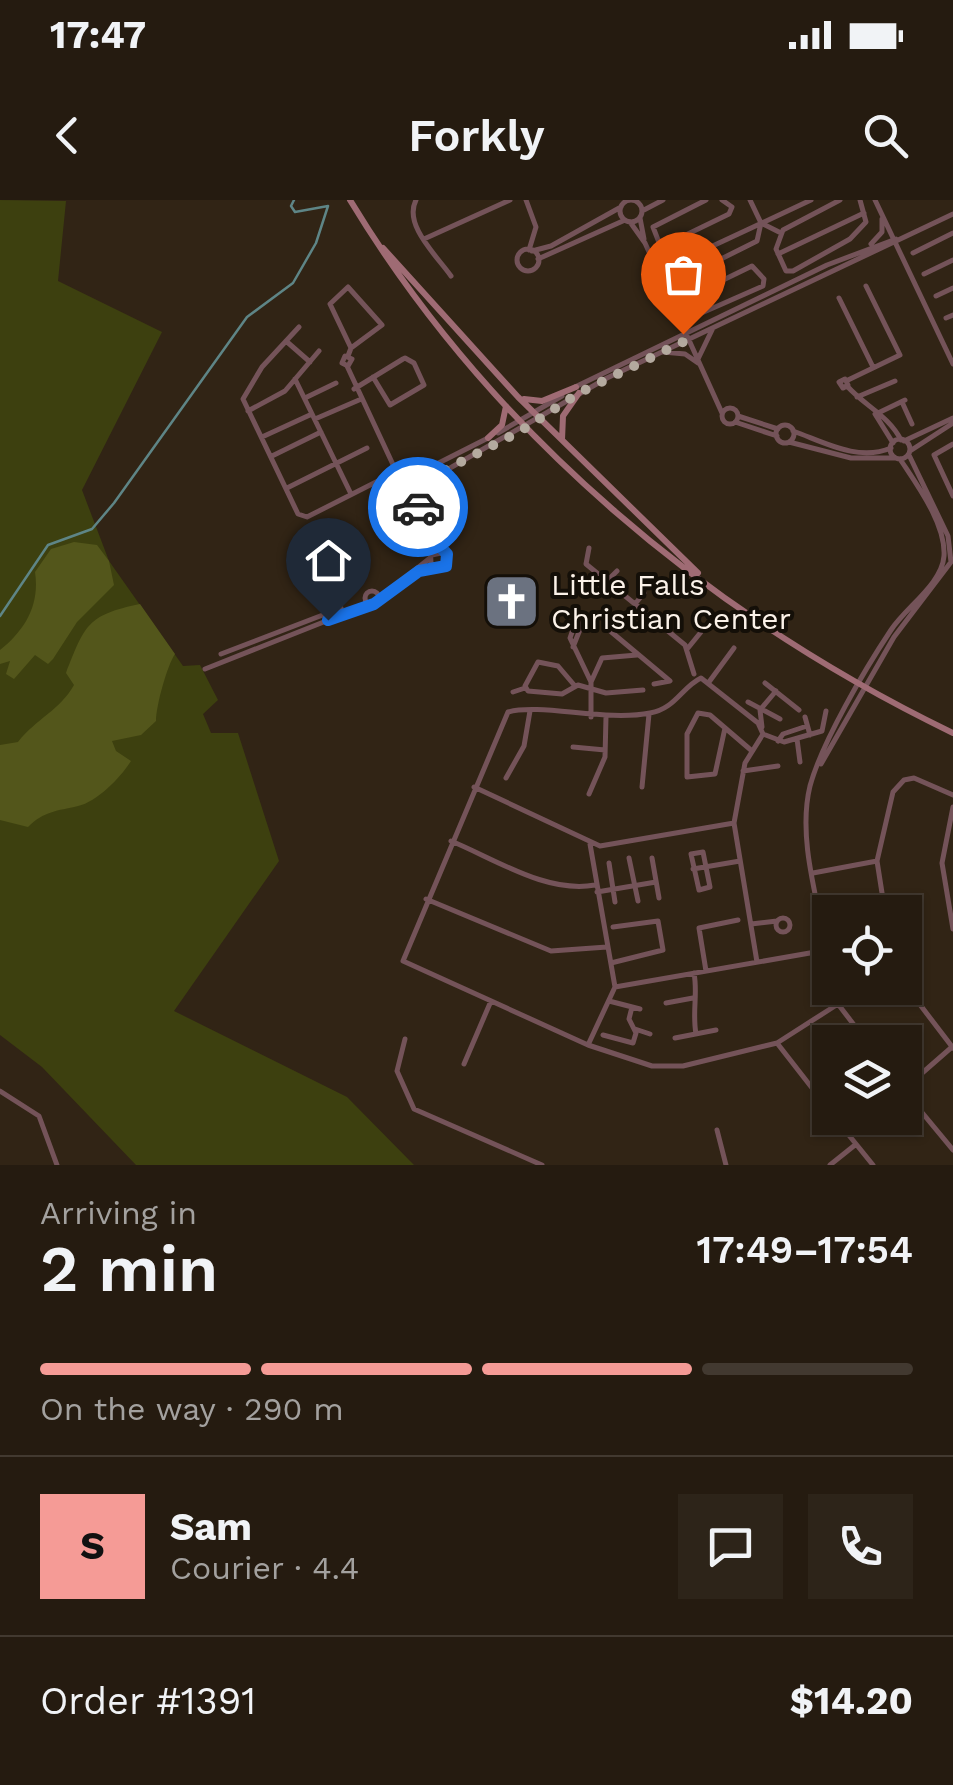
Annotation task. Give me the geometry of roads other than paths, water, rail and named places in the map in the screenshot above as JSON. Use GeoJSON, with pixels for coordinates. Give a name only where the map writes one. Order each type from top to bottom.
{"type":"FeatureCollection","features":[{"type":"Feature","properties":{"kind":"main road"},"geometry":{"type":"LineString","coordinates":[[350,200],[427,314],[520,420],[625,522],[759,622],[864,687],[953,733]]}},
{"type":"Feature","properties":{"kind":"main road"},"geometry":{"type":"LineString","coordinates":[[369,232],[518,397],[710,586]]}},
{"type":"Feature","properties":{"kind":"main road"},"geometry":{"type":"LineString","coordinates":[[518,397],[538,402],[577,390]]}},
{"type":"Feature","properties":{"kind":"main road"},"geometry":{"type":"LineString","coordinates":[[562,440],[563,416],[577,390]]}},
{"type":"Feature","properties":{"kind":"main road"},"geometry":{"type":"LineString","coordinates":[[488,438],[502,425],[506,405]]}},
{"type":"Feature","properties":{"kind":"street"},"geometry":{"type":"LineString","coordinates":[[416,200],[414,220],[451,276]]}},
{"type":"Feature","properties":{"kind":"street"},"geometry":{"type":"LineString","coordinates":[[424,239],[510,200]]}},
{"type":"Feature","properties":{"kind":"street"},"geometry":{"type":"LineString","coordinates":[[526,200],[536,227],[531,250]]}},
{"type":"Feature","properties":{"kind":"street"},"geometry":{"type":"LineString","coordinates":[[706,200],[655,225],[652,234],[667,263],[674,264],[811,200]]}},
{"type":"Feature","properties":{"kind":"street"},"geometry":{"type":"LineString","coordinates":[[659,248],[729,214],[732,208],[722,200]]}},
{"type":"Feature","properties":{"kind":"street"},"geometry":{"type":"LineString","coordinates":[[750,200],[761,223],[781,233]]}},
{"type":"Feature","properties":{"kind":"street"},"geometry":{"type":"LineString","coordinates":[[840,200],[787,226],[781,233],[778,254],[786,271],[794,271],[858,234],[866,222],[860,200]]}},
{"type":"Feature","properties":{"kind":"street"},"geometry":{"type":"LineString","coordinates":[[874,200],[922,300]]}},
{"type":"Feature","properties":{"kind":"street"},"geometry":{"type":"LineString","coordinates":[[874,200],[953,364]]}},
{"type":"Feature","properties":{"kind":"street"},"geometry":{"type":"LineString","coordinates":[[638,207],[628,221],[538,259],[532,270],[520,268],[519,254],[551,246],[621,204],[638,207],[661,201]]}},
{"type":"Feature","properties":{"kind":"street"},"geometry":{"type":"LineString","coordinates":[[621,204],[645,244],[725,422],[736,419],[777,432],[789,442],[864,460],[898,458],[953,421]]}},
{"type":"Feature","properties":{"kind":"street"},"geometry":{"type":"LineString","coordinates":[[638,207],[645,244]]}},
{"type":"Feature","properties":{"kind":"street"},"geometry":{"type":"LineString","coordinates":[[778,254],[864,213]]}},
{"type":"Feature","properties":{"kind":"street"},"geometry":{"type":"LineString","coordinates":[[380,502],[527,427],[577,390],[671,340],[713,328],[951,215],[953,230],[913,253]]}},
{"type":"Feature","properties":{"kind":"street"},"geometry":{"type":"LineString","coordinates":[[577,390],[662,352],[696,328],[860,250],[880,236],[882,219]]}},
{"type":"Feature","properties":{"kind":"street"},"geometry":{"type":"LineString","coordinates":[[686,298],[752,266],[765,282],[701,315],[694,314],[686,298],[678,277],[757,241],[761,223]]}},
{"type":"Feature","properties":{"kind":"street"},"geometry":{"type":"LineString","coordinates":[[860,250],[894,241]]}},
{"type":"Feature","properties":{"kind":"street"},"geometry":{"type":"LineString","coordinates":[[875,251],[889,249],[900,258]]}},
{"type":"Feature","properties":{"kind":"street"},"geometry":{"type":"LineString","coordinates":[[531,250],[538,259]]}},
{"type":"Feature","properties":{"kind":"street"},"geometry":{"type":"LineString","coordinates":[[924,274],[953,260]]}},
{"type":"Feature","properties":{"kind":"street"},"geometry":{"type":"LineString","coordinates":[[817,895],[808,815],[816,771],[894,637],[947,562],[948,536],[909,453],[847,383],[900,355],[866,286]]}},
{"type":"Feature","properties":{"kind":"street"},"geometry":{"type":"LineString","coordinates":[[205,669],[369,604],[419,571],[448,563],[410,489],[394,471],[354,389],[346,366],[352,362],[348,356],[351,348],[382,325],[348,287],[330,304],[351,348]]}},
{"type":"Feature","properties":{"kind":"street"},"geometry":{"type":"LineString","coordinates":[[936,296],[953,288]]}},
{"type":"Feature","properties":{"kind":"street"},"geometry":{"type":"LineString","coordinates":[[839,298],[873,368]]}},
{"type":"Feature","properties":{"kind":"street"},"geometry":{"type":"LineString","coordinates":[[679,318],[696,328]]}},
{"type":"Feature","properties":{"kind":"street"},"geometry":{"type":"LineString","coordinates":[[671,340],[679,318]]}},
{"type":"Feature","properties":{"kind":"street"},"geometry":{"type":"LineString","coordinates":[[299,327],[244,394],[248,410],[302,518],[382,479]]}},
{"type":"Feature","properties":{"kind":"street"},"geometry":{"type":"LineString","coordinates":[[700,362],[713,328]]}},
{"type":"Feature","properties":{"kind":"street"},"geometry":{"type":"LineString","coordinates":[[286,341],[310,362]]}},
{"type":"Feature","properties":{"kind":"street"},"geometry":{"type":"LineString","coordinates":[[248,410],[285,390],[319,351]]}},
{"type":"Feature","properties":{"kind":"street"},"geometry":{"type":"LineString","coordinates":[[662,352],[685,354],[700,362]]}},
{"type":"Feature","properties":{"kind":"street"},"geometry":{"type":"LineString","coordinates":[[354,389],[373,377],[408,358],[424,388],[390,404],[373,377]]}},
{"type":"Feature","properties":{"kind":"street"},"geometry":{"type":"LineString","coordinates":[[295,379],[307,397],[350,494]]}},
{"type":"Feature","properties":{"kind":"street"},"geometry":{"type":"LineString","coordinates":[[857,397],[895,380]]}},
{"type":"Feature","properties":{"kind":"street"},"geometry":{"type":"LineString","coordinates":[[307,397],[336,384]]}},
{"type":"Feature","properties":{"kind":"street"},"geometry":{"type":"LineString","coordinates":[[714,394],[736,419]]}},
{"type":"Feature","properties":{"kind":"street"},"geometry":{"type":"LineString","coordinates":[[262,437],[359,400]]}},
{"type":"Feature","properties":{"kind":"street"},"geometry":{"type":"LineString","coordinates":[[874,414],[904,401],[912,424]]}},
{"type":"Feature","properties":{"kind":"street"},"geometry":{"type":"LineString","coordinates":[[722,414],[730,408]]}},
{"type":"Feature","properties":{"kind":"street"},"geometry":{"type":"LineString","coordinates":[[408,478],[520,420],[537,416]]}},
{"type":"Feature","properties":{"kind":"street"},"geometry":{"type":"LineString","coordinates":[[777,432],[785,426],[858,453],[953,421]]}},
{"type":"Feature","properties":{"kind":"street"},"geometry":{"type":"LineString","coordinates":[[789,442],[793,431]]}},
{"type":"Feature","properties":{"kind":"street"},"geometry":{"type":"LineString","coordinates":[[272,456],[320,432]]}},
{"type":"Feature","properties":{"kind":"street"},"geometry":{"type":"LineString","coordinates":[[897,443],[898,458],[938,527],[947,562]]}},
{"type":"Feature","properties":{"kind":"street"},"geometry":{"type":"LineString","coordinates":[[953,444],[934,455],[953,496]]}},
{"type":"Feature","properties":{"kind":"street"},"geometry":{"type":"LineString","coordinates":[[287,488],[367,448]]}},
{"type":"Feature","properties":{"kind":"street"},"geometry":{"type":"LineString","coordinates":[[448,459],[452,466]]}},
{"type":"Feature","properties":{"kind":"street"},"geometry":{"type":"LineString","coordinates":[[394,471],[416,480],[410,489]]}},
{"type":"Feature","properties":{"kind":"street"},"geometry":{"type":"LineString","coordinates":[[408,478],[438,568]]}},
{"type":"Feature","properties":{"kind":"street"},"geometry":{"type":"LineString","coordinates":[[589,548],[585,562],[689,652],[696,678]]}},
{"type":"Feature","properties":{"kind":"street"},"geometry":{"type":"LineString","coordinates":[[419,571],[431,556],[445,552]]}},
{"type":"Feature","properties":{"kind":"street"},"geometry":{"type":"LineString","coordinates":[[607,581],[617,570]]}},
{"type":"Feature","properties":{"kind":"street"},"geometry":{"type":"LineString","coordinates":[[352,609],[374,591],[393,586]]}},
{"type":"Feature","properties":{"kind":"street"},"geometry":{"type":"LineString","coordinates":[[374,591],[379,599]]}},
{"type":"Feature","properties":{"kind":"street"},"geometry":{"type":"LineString","coordinates":[[635,604],[644,593]]}},
{"type":"Feature","properties":{"kind":"street"},"geometry":{"type":"LineString","coordinates":[[364,597],[369,604]]}},
{"type":"Feature","properties":{"kind":"street"},"geometry":{"type":"LineString","coordinates":[[220,654],[341,608]]}},
{"type":"Feature","properties":{"kind":"street"},"geometry":{"type":"LineString","coordinates":[[572,649],[584,618],[580,614],[570,635],[572,649],[591,684],[606,693],[644,690]]}},
{"type":"Feature","properties":{"kind":"street"},"geometry":{"type":"LineString","coordinates":[[662,626],[671,615]]}},
{"type":"Feature","properties":{"kind":"street"},"geometry":{"type":"LineString","coordinates":[[609,630],[670,682],[654,684]]}},
{"type":"Feature","properties":{"kind":"street"},"geometry":{"type":"LineString","coordinates":[[689,652],[701,632]]}},
{"type":"Feature","properties":{"kind":"street"},"geometry":{"type":"LineString","coordinates":[[708,683],[734,648]]}},
{"type":"Feature","properties":{"kind":"street"},"geometry":{"type":"LineString","coordinates":[[591,717],[591,684],[601,659],[639,655]]}},
{"type":"Feature","properties":{"kind":"street"},"geometry":{"type":"LineString","coordinates":[[525,688],[536,662],[558,666],[575,686]]}},
{"type":"Feature","properties":{"kind":"street"},"geometry":{"type":"LineString","coordinates":[[696,678],[708,683],[778,742],[824,729],[826,711]]}},
{"type":"Feature","properties":{"kind":"street"},"geometry":{"type":"LineString","coordinates":[[696,678],[675,703],[649,714],[591,717],[511,710],[505,715],[402,956],[409,966],[588,1044],[630,1061],[667,1067],[777,1043],[836,1005]]}},
{"type":"Feature","properties":{"kind":"street"},"geometry":{"type":"LineString","coordinates":[[765,683],[799,710]]}},
{"type":"Feature","properties":{"kind":"street"},"geometry":{"type":"LineString","coordinates":[[513,692],[525,688],[562,694],[575,686],[591,684]]}},
{"type":"Feature","properties":{"kind":"street"},"geometry":{"type":"LineString","coordinates":[[756,962],[734,823],[743,771],[763,731],[760,710],[776,691]]}},
{"type":"Feature","properties":{"kind":"street"},"geometry":{"type":"LineString","coordinates":[[748,702],[780,719]]}},
{"type":"Feature","properties":{"kind":"street"},"geometry":{"type":"LineString","coordinates":[[506,778],[524,746],[530,711]]}},
{"type":"Feature","properties":{"kind":"street"},"geometry":{"type":"LineString","coordinates":[[725,728],[715,774],[687,778],[687,734],[696,716],[706,712],[725,728],[752,751]]}},
{"type":"Feature","properties":{"kind":"street"},"geometry":{"type":"LineString","coordinates":[[642,787],[649,714]]}},
{"type":"Feature","properties":{"kind":"street"},"geometry":{"type":"LineString","coordinates":[[589,794],[606,750],[606,716]]}},
{"type":"Feature","properties":{"kind":"street"},"geometry":{"type":"LineString","coordinates":[[805,717],[810,735]]}},
{"type":"Feature","properties":{"kind":"street"},"geometry":{"type":"LineString","coordinates":[[778,742],[784,734],[808,726]]}},
{"type":"Feature","properties":{"kind":"street"},"geometry":{"type":"LineString","coordinates":[[796,739],[800,762]]}},
{"type":"Feature","properties":{"kind":"street"},"geometry":{"type":"LineString","coordinates":[[573,747],[606,750]]}},
{"type":"Feature","properties":{"kind":"street"},"geometry":{"type":"LineString","coordinates":[[743,771],[778,766]]}},
{"type":"Feature","properties":{"kind":"street"},"geometry":{"type":"LineString","coordinates":[[883,895],[877,861],[893,792],[909,778],[953,794]]}},
{"type":"Feature","properties":{"kind":"street"},"geometry":{"type":"LineString","coordinates":[[474,788],[546,818],[590,844],[616,845],[734,823]]}},
{"type":"Feature","properties":{"kind":"street"},"geometry":{"type":"LineString","coordinates":[[953,808],[942,863],[953,929]]}},
{"type":"Feature","properties":{"kind":"street"},"geometry":{"type":"LineString","coordinates":[[451,840],[551,884],[613,890],[656,882]]}},
{"type":"Feature","properties":{"kind":"street"},"geometry":{"type":"LineString","coordinates":[[588,1044],[615,987],[590,844]]}},
{"type":"Feature","properties":{"kind":"street"},"geometry":{"type":"LineString","coordinates":[[703,851],[710,887],[700,890],[694,869],[693,853],[703,851]]}},
{"type":"Feature","properties":{"kind":"street"},"geometry":{"type":"LineString","coordinates":[[630,858],[638,900]]}},
{"type":"Feature","properties":{"kind":"street"},"geometry":{"type":"LineString","coordinates":[[652,858],[659,898]]}},
{"type":"Feature","properties":{"kind":"street"},"geometry":{"type":"LineString","coordinates":[[694,869],[740,861]]}},
{"type":"Feature","properties":{"kind":"street"},"geometry":{"type":"LineString","coordinates":[[813,873],[877,861]]}},
{"type":"Feature","properties":{"kind":"street"},"geometry":{"type":"LineString","coordinates":[[608,864],[616,902]]}},
{"type":"Feature","properties":{"kind":"street"},"geometry":{"type":"LineString","coordinates":[[426,899],[551,951],[607,947]]}},
{"type":"Feature","properties":{"kind":"street"},"geometry":{"type":"LineString","coordinates":[[706,971],[700,928],[738,920]]}},
{"type":"Feature","properties":{"kind":"street"},"geometry":{"type":"LineString","coordinates":[[610,963],[663,950],[658,921],[613,928]]}},
{"type":"Feature","properties":{"kind":"street"},"geometry":{"type":"LineString","coordinates":[[750,924],[777,921]]}},
{"type":"Feature","properties":{"kind":"street"},"geometry":{"type":"LineString","coordinates":[[615,987],[812,953]]}},
{"type":"Feature","properties":{"kind":"street"},"geometry":{"type":"LineString","coordinates":[[694,973],[696,1034]]}},
{"type":"Feature","properties":{"kind":"street"},"geometry":{"type":"LineString","coordinates":[[666,1003],[694,998]]}},
{"type":"Feature","properties":{"kind":"street"},"geometry":{"type":"LineString","coordinates":[[464,1064],[491,1001]]}},
{"type":"Feature","properties":{"kind":"street"},"geometry":{"type":"LineString","coordinates":[[609,1001],[640,1009]]}},
{"type":"Feature","properties":{"kind":"street"},"geometry":{"type":"LineString","coordinates":[[839,1005],[854,1025]]}},
{"type":"Feature","properties":{"kind":"street"},"geometry":{"type":"LineString","coordinates":[[920,1005],[953,1048],[922,1075]]}},
{"type":"Feature","properties":{"kind":"street"},"geometry":{"type":"LineString","coordinates":[[603,1035],[632,1043],[632,1007]]}},
{"type":"Feature","properties":{"kind":"street"},"geometry":{"type":"LineString","coordinates":[[634,1030],[650,1034]]}},
{"type":"Feature","properties":{"kind":"street"},"geometry":{"type":"LineString","coordinates":[[674,1038],[716,1030]]}},
{"type":"Feature","properties":{"kind":"street"},"geometry":{"type":"LineString","coordinates":[[405,1039],[397,1071],[414,1109],[542,1165]]}},
{"type":"Feature","properties":{"kind":"street"},"geometry":{"type":"LineString","coordinates":[[777,1043],[812,1088]]}},
{"type":"Feature","properties":{"kind":"street"},"geometry":{"type":"LineString","coordinates":[[0,1091],[39,1116],[57,1165]]}},
{"type":"Feature","properties":{"kind":"street"},"geometry":{"type":"LineString","coordinates":[[922,1111],[953,1150]]}},
{"type":"Feature","properties":{"kind":"street"},"geometry":{"type":"LineString","coordinates":[[717,1130],[726,1165]]}},
{"type":"Feature","properties":{"kind":"street"},"geometry":{"type":"LineString","coordinates":[[849,1135],[873,1165]]}},
{"type":"Feature","properties":{"kind":"street"},"geometry":{"type":"LineString","coordinates":[[830,1165],[856,1144]]}},
{"type":"Feature","properties":{"kind":"waterway"},"geometry":{"type":"LineString","coordinates":[[0,616],[48,545],[92,529],[114,503],[247,317],[293,283],[316,243],[328,206],[295,212],[291,206],[294,200]]}},
{"type":"Feature","properties":{"kind":"place","name":"Little Falls Christian Center"},"geometry":{"type":"Point","coordinates":[512,601]}}]}
